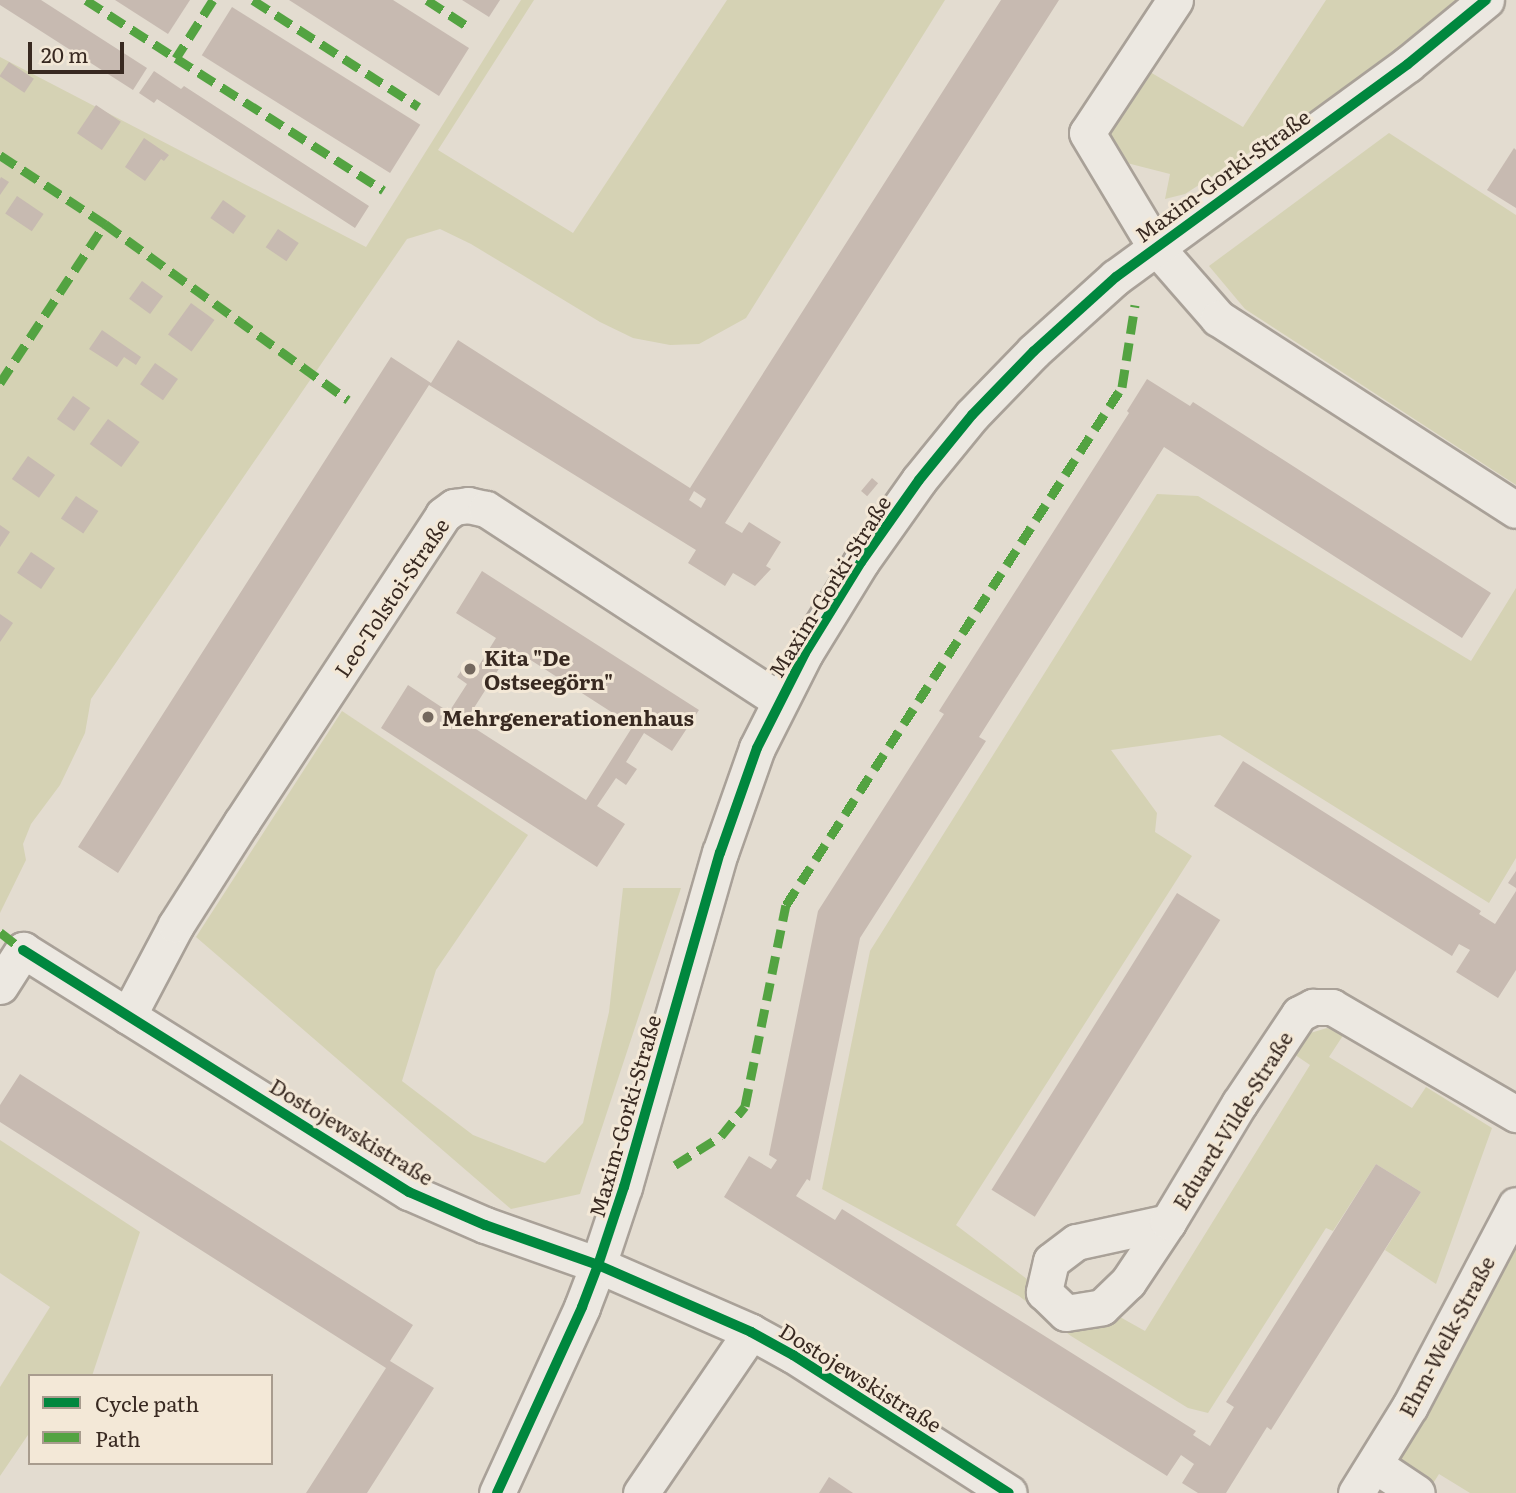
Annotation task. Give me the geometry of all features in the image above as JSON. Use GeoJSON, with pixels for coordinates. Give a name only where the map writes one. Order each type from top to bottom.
{"type":"FeatureCollection","features":[{"type":"Feature","properties":{"kind":"street"},"geometry":{"type":"LineString","coordinates":[[1155,246],[1087,133],[1175,0]]}},
{"type":"Feature","properties":{"kind":"street","name":"Maxim-Gorki-Straße"},"geometry":{"type":"LineString","coordinates":[[497,1493],[582,1307],[598,1265],[624,1187],[720,853],[757,748],[805,653],[861,562],[950,440],[1034,351],[1116,277],[1408,64],[1486,0]]}},
{"type":"Feature","properties":{"kind":"street","name":"Maxim-Gorki-Straße"},"geometry":{"type":"LineString","coordinates":[[1155,246],[1217,318],[1516,510]]}},
{"type":"Feature","properties":{"kind":"street","name":"Leo-Tolstoi-Straße"},"geometry":{"type":"LineString","coordinates":[[128,1016],[176,925],[227,845],[443,515],[454,507],[468,505],[486,509],[780,701]]}},
{"type":"Feature","properties":{"kind":"street","name":"Dostojewskistraße"},"geometry":{"type":"LineString","coordinates":[[0,986],[23,950],[409,1192],[485,1225],[598,1265],[751,1332],[1009,1493]]}},
{"type":"Feature","properties":{"kind":"street","name":"Eduard-Vilde-Straße"},"geometry":{"type":"LineString","coordinates":[[1168,1222],[1238,1104],[1299,1014],[1313,1007],[1332,1007],[1516,1114]]}},
{"type":"Feature","properties":{"kind":"street","name":"Ehm-Welk-Straße"},"geometry":{"type":"LineString","coordinates":[[1417,1493],[1366,1479],[1516,1205]]}},
{"type":"Feature","properties":{"kind":"street"},"geometry":{"type":"LineString","coordinates":[[641,1493],[751,1332]]}},
{"type":"Feature","properties":{"kind":"shaded area"},"geometry":{"type":"Polygon","coordinates":[[[521,0],[534,0],[438,150],[573,233],[727,0],[945,0],[746,318],[699,344],[670,345],[633,338],[600,322],[471,244],[440,229],[407,239],[91,699],[85,733],[60,785],[31,824],[23,844],[26,860],[0,913],[0,57],[366,247],[521,0]]]}},
{"type":"Feature","properties":{"kind":"shaded area"},"geometry":{"type":"Polygon","coordinates":[[[1326,0],[1460,0],[1320,107],[1185,194],[1165,199],[1170,174],[1123,162],[1108,153],[1111,130],[1123,106],[1150,72],[1243,127],[1326,0]]]}},
{"type":"Feature","properties":{"kind":"shaded area"},"geometry":{"type":"Polygon","coordinates":[[[1389,133],[1516,215],[1516,485],[1245,309],[1209,266],[1389,133]]]}},
{"type":"Feature","properties":{"kind":"shaded area"},"geometry":{"type":"Polygon","coordinates":[[[1157,494],[1198,496],[1471,661],[1516,588],[1516,858],[1489,903],[1220,735],[1111,750],[1157,813],[1155,832],[1192,856],[956,1225],[1044,1292],[1102,1307],[1145,1331],[1310,1065],[1288,1050],[1307,1034],[1327,1028],[1344,1034],[1329,1057],[1412,1108],[1426,1087],[1492,1128],[1436,1284],[1385,1250],[1421,1192],[1376,1164],[1333,1231],[1326,1228],[1208,1413],[1188,1408],[1071,1336],[1019,1296],[822,1189],[870,951],[1157,494]]]}},
{"type":"Feature","properties":{"kind":"shaded area"},"geometry":{"type":"Polygon","coordinates":[[[342,711],[528,835],[436,970],[402,1081],[473,1135],[545,1163],[583,1123],[609,1012],[623,888],[681,888],[580,1194],[511,1209],[196,937],[342,711]]]}},
{"type":"Feature","properties":{"kind":"shaded area"},"geometry":{"type":"Polygon","coordinates":[[[0,1140],[140,1232],[93,1374],[28,1374],[28,1435],[0,1476],[0,1387],[50,1307],[0,1273],[0,1140]]]}},
{"type":"Feature","properties":{"kind":"shaded area"},"geometry":{"type":"Polygon","coordinates":[[[1516,1223],[1516,1493],[1470,1493],[1439,1474],[1427,1493],[1397,1461],[1516,1223]]]}},
{"type":"Feature","properties":{"kind":"building"},"geometry":{"type":"Polygon","coordinates":[[[0,0],[41,0],[147,68],[133,90],[0,5],[0,0]]]}},
{"type":"Feature","properties":{"kind":"building"},"geometry":{"type":"Polygon","coordinates":[[[115,0],[190,0],[168,34],[115,0]]]}},
{"type":"Feature","properties":{"kind":"building"},"geometry":{"type":"Polygon","coordinates":[[[289,0],[393,0],[469,48],[439,96],[289,0]]]}},
{"type":"Feature","properties":{"kind":"building"},"geometry":{"type":"Polygon","coordinates":[[[462,0],[500,0],[489,17],[462,0]]]}},
{"type":"Feature","properties":{"kind":"building"},"geometry":{"type":"Polygon","coordinates":[[[1001,0],[1059,0],[725,523],[742,533],[749,522],[781,542],[766,566],[771,569],[755,586],[733,573],[725,586],[688,563],[696,550],[429,385],[118,873],[78,847],[391,357],[431,383],[458,340],[690,488],[1001,0]],[[694,491],[689,500],[701,508],[706,499],[694,491]]]}},
{"type":"Feature","properties":{"kind":"building"},"geometry":{"type":"Polygon","coordinates":[[[232,7],[420,125],[390,173],[202,55],[232,7]]]}},
{"type":"Feature","properties":{"kind":"building"},"geometry":{"type":"Polygon","coordinates":[[[9,62],[34,79],[24,93],[0,76],[9,62]]]}},
{"type":"Feature","properties":{"kind":"building"},"geometry":{"type":"Polygon","coordinates":[[[154,71],[181,89],[184,86],[369,206],[355,228],[157,99],[154,103],[139,93],[154,71]]]}},
{"type":"Feature","properties":{"kind":"building"},"geometry":{"type":"Polygon","coordinates":[[[96,105],[121,122],[102,150],[77,133],[96,105]]]}},
{"type":"Feature","properties":{"kind":"building"},"geometry":{"type":"Polygon","coordinates":[[[144,138],[169,155],[164,161],[161,159],[145,181],[125,167],[144,138]]]}},
{"type":"Feature","properties":{"kind":"building"},"geometry":{"type":"Polygon","coordinates":[[[1514,148],[1516,150],[1516,208],[1487,190],[1514,148]]]}},
{"type":"Feature","properties":{"kind":"building"},"geometry":{"type":"Polygon","coordinates":[[[1,177],[9,182],[0,195],[0,179],[1,177]]]}},
{"type":"Feature","properties":{"kind":"building"},"geometry":{"type":"Polygon","coordinates":[[[17,196],[44,214],[32,231],[5,213],[17,196]]]}},
{"type":"Feature","properties":{"kind":"building"},"geometry":{"type":"Polygon","coordinates":[[[223,200],[246,216],[233,234],[210,218],[223,200]]]}},
{"type":"Feature","properties":{"kind":"building"},"geometry":{"type":"Polygon","coordinates":[[[278,229],[299,243],[286,261],[266,247],[278,229]]]}},
{"type":"Feature","properties":{"kind":"building"},"geometry":{"type":"Polygon","coordinates":[[[142,281],[163,296],[150,314],[129,299],[142,281]]]}},
{"type":"Feature","properties":{"kind":"building"},"geometry":{"type":"Polygon","coordinates":[[[191,303],[214,320],[192,352],[168,335],[191,303]]]}},
{"type":"Feature","properties":{"kind":"building"},"geometry":{"type":"Polygon","coordinates":[[[102,330],[141,357],[136,365],[124,357],[117,367],[89,349],[102,330]]]}},
{"type":"Feature","properties":{"kind":"building"},"geometry":{"type":"Polygon","coordinates":[[[155,363],[178,379],[163,400],[140,384],[155,363]]]}},
{"type":"Feature","properties":{"kind":"building"},"geometry":{"type":"Polygon","coordinates":[[[1147,379],[1190,406],[1193,402],[1491,593],[1462,638],[1164,447],[979,737],[986,741],[860,938],[810,1181],[807,1179],[796,1196],[835,1220],[842,1209],[1196,1431],[1193,1435],[1210,1446],[1234,1407],[1226,1402],[1376,1164],[1421,1192],[1271,1430],[1267,1427],[1226,1493],[1198,1493],[1182,1483],[1194,1464],[1181,1455],[1167,1476],[724,1197],[749,1156],[771,1169],[777,1160],[769,1155],[818,911],[944,714],[939,711],[1129,413],[1127,411],[1147,379]]]}},
{"type":"Feature","properties":{"kind":"building"},"geometry":{"type":"Polygon","coordinates":[[[73,396],[90,408],[74,431],[57,419],[73,396]]]}},
{"type":"Feature","properties":{"kind":"building"},"geometry":{"type":"Polygon","coordinates":[[[108,419],[140,442],[121,467],[90,444],[108,419]]]}},
{"type":"Feature","properties":{"kind":"building"},"geometry":{"type":"Polygon","coordinates":[[[28,456],[55,475],[39,498],[12,479],[28,456]]]}},
{"type":"Feature","properties":{"kind":"building"},"geometry":{"type":"Polygon","coordinates":[[[872,478],[878,483],[867,496],[861,491],[872,478]]]}},
{"type":"Feature","properties":{"kind":"building"},"geometry":{"type":"Polygon","coordinates":[[[76,496],[98,511],[83,533],[61,518],[76,496]]]}},
{"type":"Feature","properties":{"kind":"building"},"geometry":{"type":"Polygon","coordinates":[[[0,525],[10,532],[0,547],[0,525]]]}},
{"type":"Feature","properties":{"kind":"building"},"geometry":{"type":"Polygon","coordinates":[[[31,552],[55,568],[41,589],[17,573],[31,552]]]}},
{"type":"Feature","properties":{"kind":"building","name":"Mehrgenerationenhaus"},"geometry":{"type":"Polygon","coordinates":[[[482,571],[699,710],[672,751],[644,733],[626,762],[637,769],[626,785],[616,778],[597,806],[625,824],[597,867],[381,728],[408,685],[449,712],[467,684],[457,677],[468,661],[478,667],[496,638],[456,613],[482,571]],[[512,648],[465,722],[586,800],[633,726],[512,648]]]}},
{"type":"Feature","properties":{"kind":"building"},"geometry":{"type":"Polygon","coordinates":[[[0,614],[13,623],[0,642],[0,614]]]}},
{"type":"Feature","properties":{"kind":"building"},"geometry":{"type":"Polygon","coordinates":[[[1243,761],[1481,911],[1479,914],[1495,924],[1516,891],[1516,970],[1498,998],[1456,972],[1470,950],[1459,944],[1452,956],[1214,806],[1243,761]]]}},
{"type":"Feature","properties":{"kind":"building"},"geometry":{"type":"Polygon","coordinates":[[[1516,871],[1516,888],[1508,883],[1516,871]]]}},
{"type":"Feature","properties":{"kind":"building"},"geometry":{"type":"Polygon","coordinates":[[[1177,893],[1220,920],[1035,1217],[992,1190],[1177,893]]]}},
{"type":"Feature","properties":{"kind":"building"},"geometry":{"type":"Polygon","coordinates":[[[20,1074],[413,1325],[390,1361],[434,1388],[367,1493],[306,1493],[386,1368],[0,1122],[0,1105],[20,1074]]]}},
{"type":"Feature","properties":{"kind":"building"},"geometry":{"type":"Polygon","coordinates":[[[829,1477],[853,1493],[819,1493],[829,1477]]]}},
{"type":"Feature","properties":{"kind":"marked path"},"geometry":{"type":"LineString","coordinates":[[86,0],[176,58]]}},
{"type":"Feature","properties":{"kind":"marked path"},"geometry":{"type":"LineString","coordinates":[[213,0],[176,58],[383,190]]}},
{"type":"Feature","properties":{"kind":"marked path"},"geometry":{"type":"LineString","coordinates":[[253,0],[419,107]]}},
{"type":"Feature","properties":{"kind":"marked path"},"geometry":{"type":"LineString","coordinates":[[427,0],[467,26]]}},
{"type":"Feature","properties":{"kind":"marked path"},"geometry":{"type":"LineString","coordinates":[[0,155],[105,224],[348,400]]}},
{"type":"Feature","properties":{"kind":"marked path"},"geometry":{"type":"LineString","coordinates":[[0,383],[105,224]]}},
{"type":"Feature","properties":{"kind":"marked path"},"geometry":{"type":"LineString","coordinates":[[675,1165],[721,1136],[745,1106],[786,905],[1122,387],[1135,305]]}},
{"type":"Feature","properties":{"kind":"marked path"},"geometry":{"type":"LineString","coordinates":[[0,932],[23,950]]}},
{"type":"Feature","properties":{"kind":"cycle path"},"geometry":{"type":"LineString","coordinates":[[497,1493],[582,1307],[598,1265],[624,1187],[720,853],[757,748],[805,653],[861,562],[919,480],[972,415],[1034,351],[1116,277],[1408,64],[1486,0]]}},
{"type":"Feature","properties":{"kind":"cycle path"},"geometry":{"type":"LineString","coordinates":[[23,950],[409,1192],[485,1225],[598,1265],[751,1332],[793,1355],[1009,1493]]}},
{"type":"Feature","properties":{"kind":"place","name":"Kita \"De Ostseegörn\""},"geometry":{"type":"Point","coordinates":[470,669]}},
{"type":"Feature","properties":{"kind":"place","name":"Mehrgenerationenhaus"},"geometry":{"type":"Point","coordinates":[428,717]}}]}
